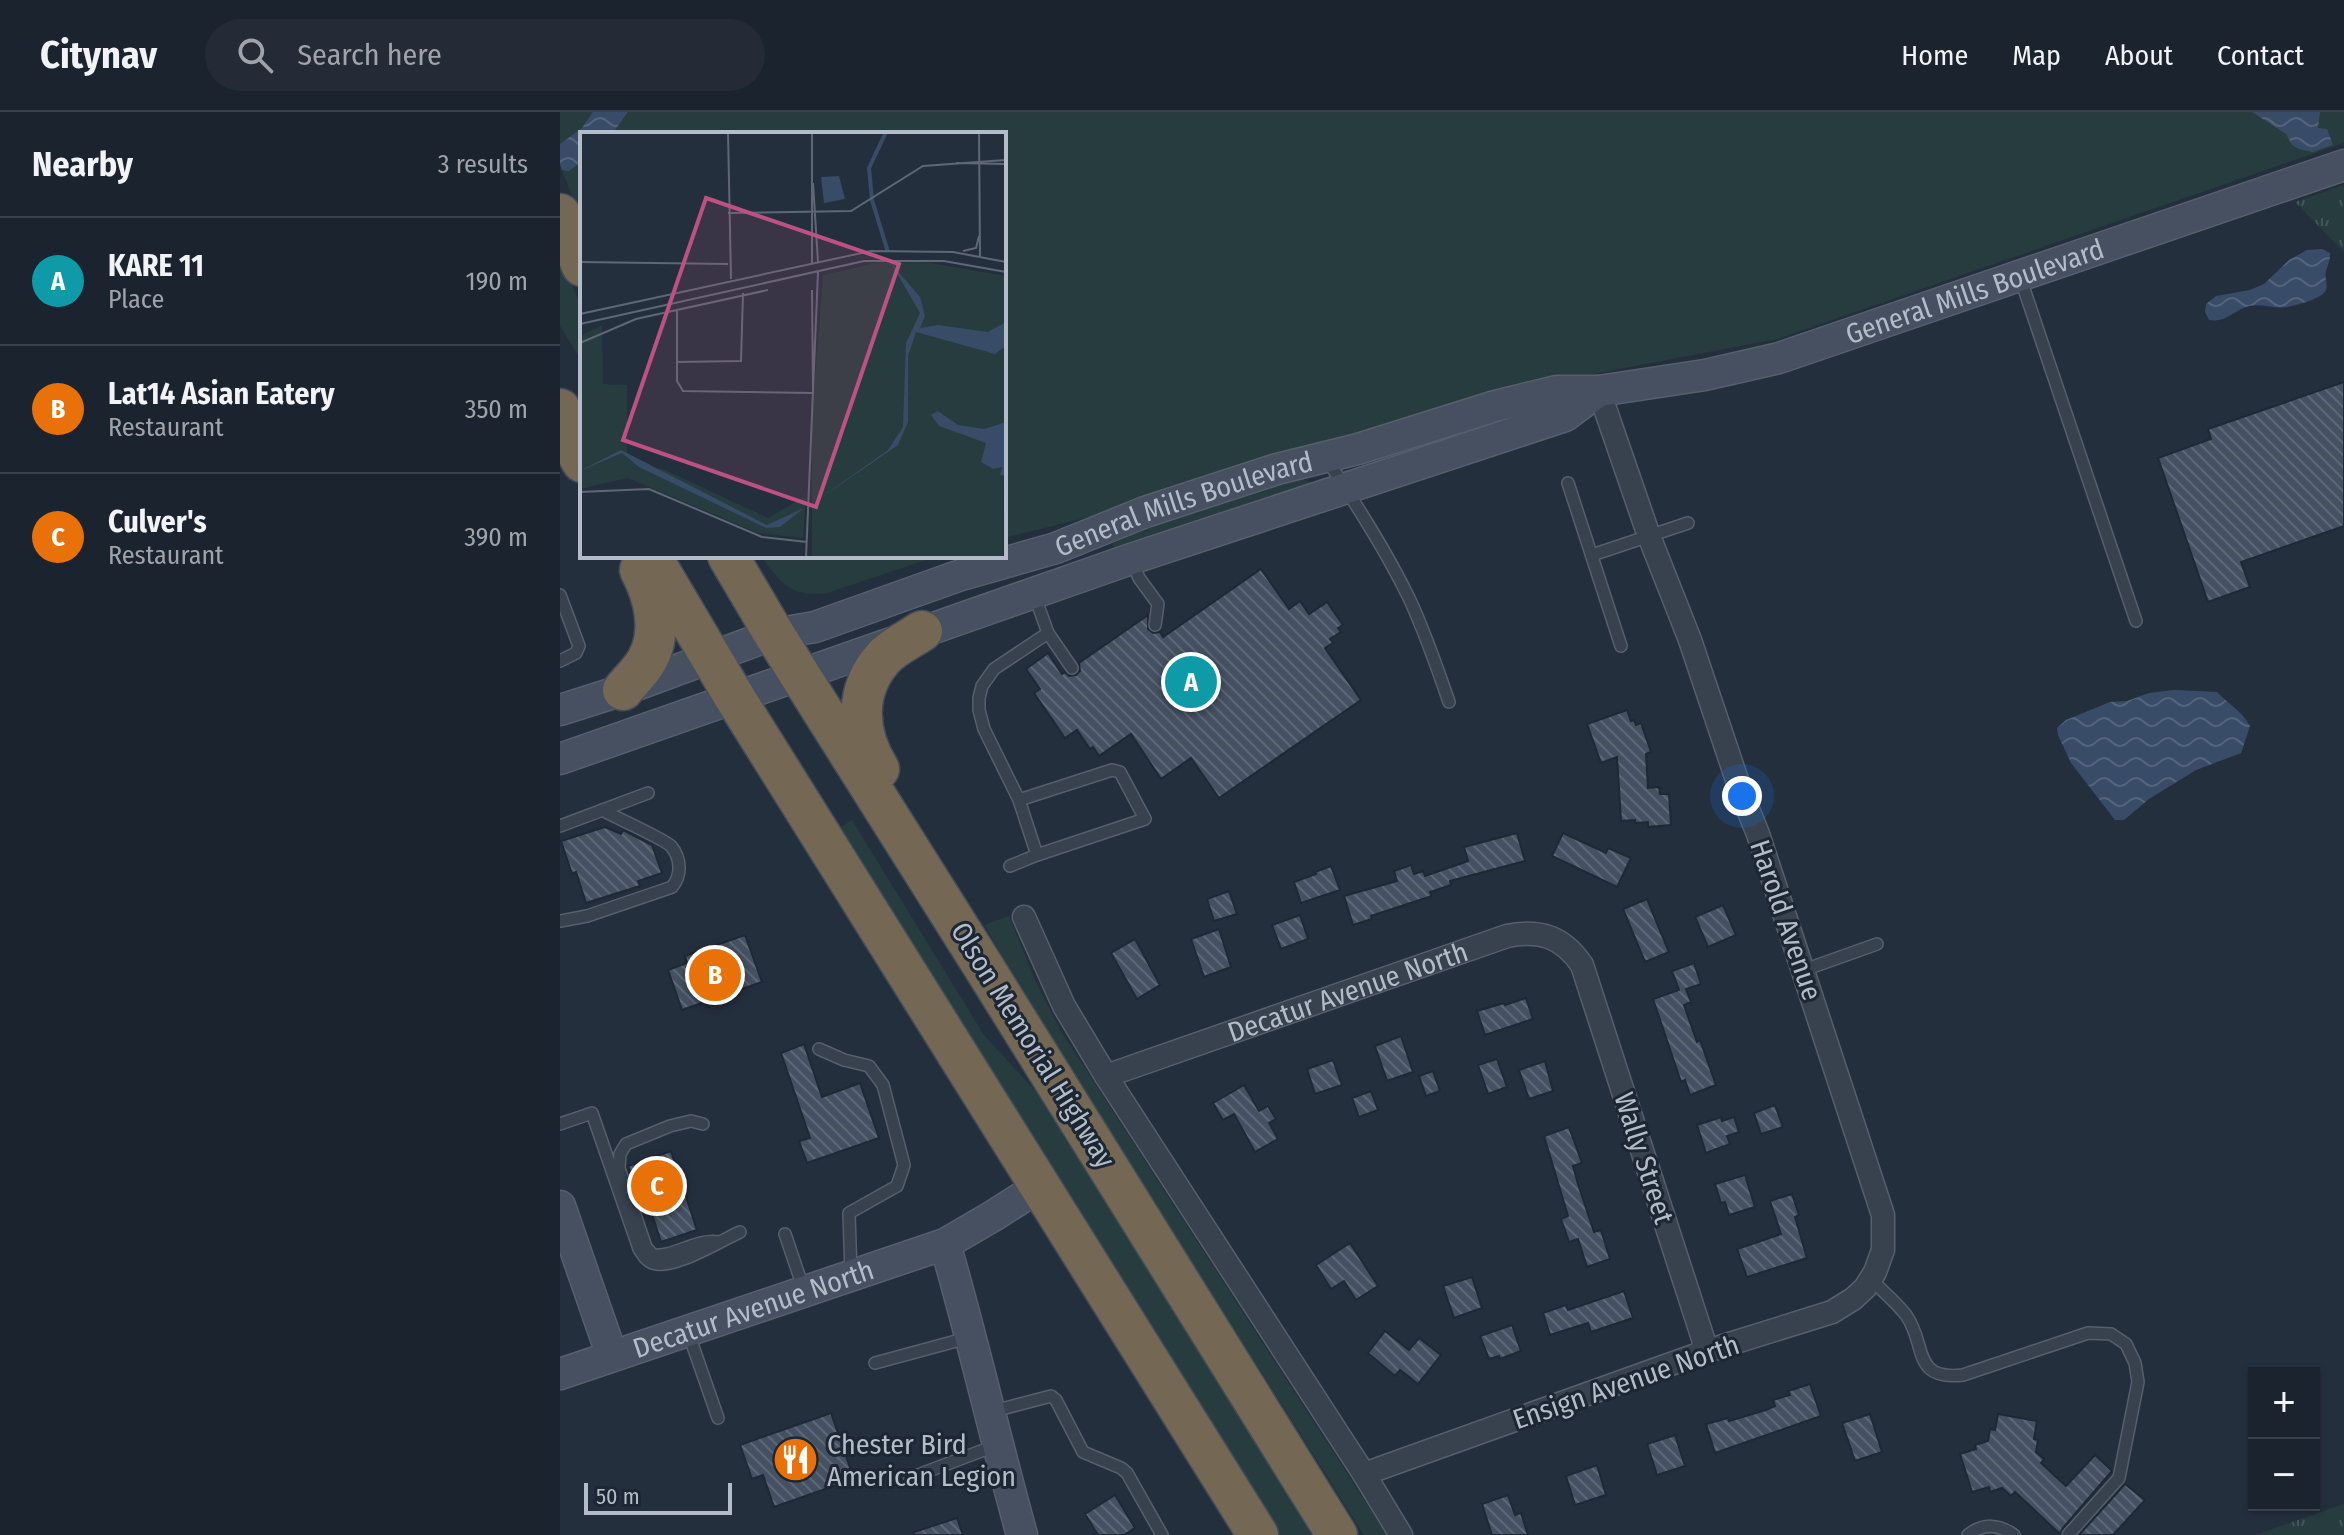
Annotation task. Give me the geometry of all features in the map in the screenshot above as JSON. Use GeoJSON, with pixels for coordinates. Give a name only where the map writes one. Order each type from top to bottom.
{"type":"FeatureCollection","features":[{"type":"Feature","properties":{"kind":"highway"},"geometry":{"type":"LineString","coordinates":[[560,214],[580,261]]}},
{"type":"Feature","properties":{"kind":"highway"},"geometry":{"type":"LineString","coordinates":[[560,384],[580,424]]}},
{"type":"Feature","properties":{"kind":"highway"},"geometry":{"type":"LineString","coordinates":[[560,409],[564,429],[580,458]]}},
{"type":"Feature","properties":{"kind":"highway"},"geometry":{"type":"LineString","coordinates":[[623,690],[648,660],[655,626],[653,598],[634,558]]}},
{"type":"Feature","properties":{"kind":"highway"},"geometry":{"type":"LineString","coordinates":[[652,558],[735,698],[1258,1535]]}},
{"type":"Feature","properties":{"kind":"highway","name":"Olson Memorial Highway"},"geometry":{"type":"LineString","coordinates":[[729,558],[1337,1535]]}},
{"type":"Feature","properties":{"kind":"highway"},"geometry":{"type":"LineString","coordinates":[[922,631],[887,654],[874,670],[862,701],[862,727],[873,759],[954,885],[985,969]]}},
{"type":"Feature","properties":{"kind":"street","name":"General Mills Boulevard"},"geometry":{"type":"LineString","coordinates":[[560,710],[711,659],[774,634],[815,627],[958,576],[1056,548],[1145,512],[1277,469],[1358,449],[1525,398],[1557,391],[1599,391],[1705,375],[1779,358],[2344,165]]}},
{"type":"Feature","properties":{"kind":"street","name":"General Mills Boulevard"},"geometry":{"type":"LineString","coordinates":[[560,759],[1131,559],[1565,416],[1599,391]]}},
{"type":"Feature","properties":{"kind":"street","name":"Harold Avenue"},"geometry":{"type":"LineString","coordinates":[[1599,391],[1649,536],[1690,640],[1804,970],[1883,1215],[1883,1250],[1873,1276]]}},
{"type":"Feature","properties":{"kind":"street"},"geometry":{"type":"LineString","coordinates":[[1024,917],[1064,1006],[1106,1076],[1401,1535]]}},
{"type":"Feature","properties":{"kind":"street","name":"Decatur Avenue North"},"geometry":{"type":"LineString","coordinates":[[1106,1076],[1507,936],[1534,933],[1554,939],[1564,944],[1582,965]]}},
{"type":"Feature","properties":{"kind":"street","name":"Wally Street"},"geometry":{"type":"LineString","coordinates":[[1582,965],[1707,1351]]}},
{"type":"Feature","properties":{"kind":"street","name":"Decatur Avenue North"},"geometry":{"type":"LineString","coordinates":[[560,1374],[945,1244],[1040,1186]]}},
{"type":"Feature","properties":{"kind":"street"},"geometry":{"type":"LineString","coordinates":[[560,1206],[612,1356]]}},
{"type":"Feature","properties":{"kind":"street"},"geometry":{"type":"LineString","coordinates":[[945,1244],[1022,1535]]}},
{"type":"Feature","properties":{"kind":"street","name":"Ensign Avenue North"},"geometry":{"type":"LineString","coordinates":[[1364,1474],[1707,1351],[1832,1312],[1853,1299],[1873,1276]]}},
{"type":"Feature","properties":{"kind":"lane"},"geometry":{"type":"LineString","coordinates":[[2020,277],[2136,621]]}},
{"type":"Feature","properties":{"kind":"lane"},"geometry":{"type":"LineString","coordinates":[[1326,457],[1408,596],[1449,702]]}},
{"type":"Feature","properties":{"kind":"lane"},"geometry":{"type":"LineString","coordinates":[[1568,483],[1621,646]]}},
{"type":"Feature","properties":{"kind":"lane"},"geometry":{"type":"LineString","coordinates":[[1592,555],[1688,523]]}},
{"type":"Feature","properties":{"kind":"lane"},"geometry":{"type":"LineString","coordinates":[[1131,559],[1139,578],[1158,604],[1155,625]]}},
{"type":"Feature","properties":{"kind":"lane"},"geometry":{"type":"LineString","coordinates":[[1034,593],[1048,633],[1072,668]]}},
{"type":"Feature","properties":{"kind":"lane"},"geometry":{"type":"LineString","coordinates":[[560,595],[579,646],[571,657],[560,661]]}},
{"type":"Feature","properties":{"kind":"lane"},"geometry":{"type":"LineString","coordinates":[[1037,855],[1019,800],[984,729],[979,698],[982,686],[994,669],[1048,633]]}},
{"type":"Feature","properties":{"kind":"lane"},"geometry":{"type":"LineString","coordinates":[[1010,866],[1145,819],[1117,770],[1019,800]]}},
{"type":"Feature","properties":{"kind":"lane"},"geometry":{"type":"LineString","coordinates":[[562,822],[648,793]]}},
{"type":"Feature","properties":{"kind":"lane"},"geometry":{"type":"LineString","coordinates":[[560,921],[587,916],[658,892],[672,887],[679,879],[679,864],[670,845],[602,810]]}},
{"type":"Feature","properties":{"kind":"lane"},"geometry":{"type":"LineString","coordinates":[[1804,970],[1877,944]]}},
{"type":"Feature","properties":{"kind":"lane"},"geometry":{"type":"LineString","coordinates":[[819,1049],[869,1066],[883,1085],[904,1165],[897,1186],[849,1213],[851,1275]]}},
{"type":"Feature","properties":{"kind":"lane"},"geometry":{"type":"LineString","coordinates":[[560,1124],[592,1113],[639,1249],[644,1258],[653,1264],[663,1265],[711,1249],[740,1232]]}},
{"type":"Feature","properties":{"kind":"lane"},"geometry":{"type":"LineString","coordinates":[[703,1124],[691,1121],[633,1140],[626,1144],[620,1154],[619,1168],[646,1247],[653,1255],[664,1256],[708,1240],[719,1242]]}},
{"type":"Feature","properties":{"kind":"lane"},"geometry":{"type":"LineString","coordinates":[[785,1234],[804,1291]]}},
{"type":"Feature","properties":{"kind":"lane"},"geometry":{"type":"LineString","coordinates":[[1873,1276],[1907,1317],[1924,1361],[1937,1374],[1963,1375],[2088,1333],[2111,1334],[2126,1344],[2135,1363],[2138,1382],[2119,1478],[2068,1535]]}},
{"type":"Feature","properties":{"kind":"lane"},"geometry":{"type":"LineString","coordinates":[[688,1330],[718,1418]]}},
{"type":"Feature","properties":{"kind":"lane"},"geometry":{"type":"LineString","coordinates":[[875,1363],[972,1337]]}},
{"type":"Feature","properties":{"kind":"lane"},"geometry":{"type":"LineString","coordinates":[[990,1412],[1051,1396],[1083,1452],[1127,1473],[1162,1535]]}},
{"type":"Feature","properties":{"kind":"lane"},"geometry":{"type":"LineString","coordinates":[[910,1478],[997,1445]]}},
{"type":"Feature","properties":{"kind":"lane"},"geometry":{"type":"LineString","coordinates":[[1968,1535],[1978,1528],[1991,1526],[2004,1528],[2014,1535]]}},
{"type":"Feature","properties":{"kind":"green space"},"geometry":{"type":"Polygon","coordinates":[[[560,112],[2344,112],[2344,143],[1777,339],[1499,395],[1354,433],[1110,512],[1006,538],[1006,132],[580,132],[580,215],[560,166],[560,112]]]}},
{"type":"Feature","properties":{"kind":"green space"},"geometry":{"type":"Polygon","coordinates":[[[2344,185],[2344,252],[2295,202],[2344,185]]]}},
{"type":"Feature","properties":{"kind":"green space"},"geometry":{"type":"Polygon","coordinates":[[[560,258],[580,303],[580,359],[560,326],[560,258]]]}},
{"type":"Feature","properties":{"kind":"green space"},"geometry":{"type":"Polygon","coordinates":[[[1299,477],[1312,483],[1115,551],[1112,544],[1154,523],[1299,477]]]}},
{"type":"Feature","properties":{"kind":"green space"},"geometry":{"type":"Polygon","coordinates":[[[762,558],[932,558],[827,593],[796,591],[774,574],[762,558]]]}},
{"type":"Feature","properties":{"kind":"green space"},"geometry":{"type":"Polygon","coordinates":[[[852,820],[984,1035],[1051,1108],[1319,1535],[1275,1535],[836,830],[852,820]]]}},
{"type":"Feature","properties":{"kind":"green space"},"geometry":{"type":"Polygon","coordinates":[[[1009,916],[1036,982],[1061,1031],[1387,1535],[1364,1535],[1081,1086],[984,925],[1009,916]]]}},
{"type":"Feature","properties":{"kind":"green space"},"geometry":{"type":"Polygon","coordinates":[[[2344,1504],[2344,1535],[2255,1535],[2344,1504]]]}},
{"type":"Feature","properties":{"kind":"water"},"geometry":{"type":"Polygon","coordinates":[[[593,112],[628,112],[613,132],[580,132],[580,163],[569,171],[562,170],[560,144],[582,128],[593,112]]]}},
{"type":"Feature","properties":{"kind":"water"},"geometry":{"type":"Polygon","coordinates":[[[2252,112],[2320,112],[2318,128],[2327,129],[2333,145],[2312,152],[2299,149],[2292,145],[2286,134],[2252,112]]]}},
{"type":"Feature","properties":{"kind":"water"},"geometry":{"type":"Polygon","coordinates":[[[2322,249],[2330,256],[2326,290],[2320,296],[2287,307],[2249,306],[2225,318],[2209,320],[2205,312],[2206,304],[2216,296],[2250,290],[2264,284],[2289,260],[2307,250],[2322,249]]]}},
{"type":"Feature","properties":{"kind":"water"},"geometry":{"type":"Polygon","coordinates":[[[2174,690],[2217,692],[2239,712],[2250,726],[2241,753],[2196,770],[2149,799],[2124,820],[2115,820],[2071,763],[2057,728],[2066,720],[2110,702],[2174,690]]]}},
{"type":"Feature","properties":{"kind":"building"},"geometry":{"type":"Polygon","coordinates":[[[2344,382],[2344,526],[2241,562],[2250,587],[2208,602],[2158,458],[2211,439],[2208,429],[2344,382]]]}},
{"type":"Feature","properties":{"kind":"building"},"geometry":{"type":"Polygon","coordinates":[[[1261,569],[1289,609],[1300,601],[1309,614],[1327,602],[1343,625],[1338,628],[1341,632],[1330,639],[1333,643],[1325,648],[1361,700],[1219,798],[1191,758],[1161,779],[1131,734],[1099,756],[1077,730],[1065,738],[1034,693],[1040,689],[1026,669],[1048,653],[1062,674],[1076,675],[1080,671],[1079,663],[1148,615],[1148,629],[1153,633],[1160,632],[1163,637],[1261,569]]]}},
{"type":"Feature","properties":{"kind":"building"},"geometry":{"type":"Polygon","coordinates":[[[1627,710],[1631,721],[1634,720],[1636,725],[1641,723],[1651,752],[1646,754],[1648,788],[1659,787],[1660,794],[1669,794],[1671,825],[1648,827],[1648,822],[1621,821],[1617,757],[1601,763],[1587,724],[1627,710]]]}},
{"type":"Feature","properties":{"kind":"building"},"geometry":{"type":"Polygon","coordinates":[[[605,827],[621,834],[623,830],[652,845],[662,873],[638,881],[640,886],[586,903],[561,841],[605,827]]]}},
{"type":"Feature","properties":{"kind":"building"},"geometry":{"type":"Polygon","coordinates":[[[1517,833],[1525,861],[1450,881],[1451,885],[1430,892],[1432,896],[1353,925],[1344,896],[1397,881],[1394,871],[1411,865],[1414,874],[1423,871],[1425,876],[1468,861],[1464,847],[1517,833]]]}},
{"type":"Feature","properties":{"kind":"building"},"geometry":{"type":"Polygon","coordinates":[[[1563,833],[1606,853],[1608,848],[1631,858],[1617,887],[1552,856],[1563,833]]]}},
{"type":"Feature","properties":{"kind":"building"},"geometry":{"type":"Polygon","coordinates":[[[1331,866],[1340,890],[1301,903],[1294,882],[1331,866]]]}},
{"type":"Feature","properties":{"kind":"building"},"geometry":{"type":"Polygon","coordinates":[[[1229,891],[1237,914],[1214,921],[1207,899],[1229,891]]]}},
{"type":"Feature","properties":{"kind":"building"},"geometry":{"type":"Polygon","coordinates":[[[1647,899],[1669,952],[1645,962],[1623,909],[1647,899]]]}},
{"type":"Feature","properties":{"kind":"building"},"geometry":{"type":"Polygon","coordinates":[[[1723,905],[1736,935],[1708,947],[1695,917],[1723,905]]]}},
{"type":"Feature","properties":{"kind":"building"},"geometry":{"type":"Polygon","coordinates":[[[1300,915],[1308,939],[1281,949],[1272,925],[1300,915]]]}},
{"type":"Feature","properties":{"kind":"building"},"geometry":{"type":"Polygon","coordinates":[[[1219,929],[1231,967],[1204,977],[1191,939],[1219,929]]]}},
{"type":"Feature","properties":{"kind":"building"},"geometry":{"type":"Polygon","coordinates":[[[745,935],[762,982],[682,1010],[668,970],[687,963],[685,956],[745,935]]]}},
{"type":"Feature","properties":{"kind":"building"},"geometry":{"type":"Polygon","coordinates":[[[1135,939],[1160,985],[1137,999],[1111,953],[1135,939]]]}},
{"type":"Feature","properties":{"kind":"building"},"geometry":{"type":"Polygon","coordinates":[[[1694,963],[1701,984],[1686,989],[1691,1002],[1684,1005],[1716,1085],[1690,1095],[1685,1080],[1681,1082],[1653,999],[1679,990],[1672,971],[1694,963]]]}},
{"type":"Feature","properties":{"kind":"building"},"geometry":{"type":"Polygon","coordinates":[[[1526,998],[1533,1019],[1485,1035],[1477,1011],[1526,998]]]}},
{"type":"Feature","properties":{"kind":"building"},"geometry":{"type":"Polygon","coordinates":[[[1401,1036],[1413,1072],[1387,1081],[1375,1046],[1401,1036]]]}},
{"type":"Feature","properties":{"kind":"building"},"geometry":{"type":"Polygon","coordinates":[[[804,1044],[822,1097],[860,1083],[879,1138],[807,1163],[799,1141],[810,1138],[781,1053],[804,1044]]]}},
{"type":"Feature","properties":{"kind":"building"},"geometry":{"type":"Polygon","coordinates":[[[1497,1059],[1507,1087],[1488,1094],[1478,1065],[1497,1059]]]}},
{"type":"Feature","properties":{"kind":"building"},"geometry":{"type":"Polygon","coordinates":[[[1333,1060],[1342,1085],[1315,1094],[1307,1069],[1333,1060]]]}},
{"type":"Feature","properties":{"kind":"building"},"geometry":{"type":"Polygon","coordinates":[[[1545,1061],[1553,1091],[1529,1099],[1519,1070],[1545,1061]]]}},
{"type":"Feature","properties":{"kind":"building"},"geometry":{"type":"Polygon","coordinates":[[[1433,1071],[1440,1091],[1426,1096],[1419,1076],[1433,1071]]]}},
{"type":"Feature","properties":{"kind":"building"},"geometry":{"type":"Polygon","coordinates":[[[1244,1085],[1259,1111],[1268,1106],[1276,1119],[1269,1123],[1278,1139],[1255,1152],[1234,1114],[1223,1120],[1213,1103],[1244,1085]]]}},
{"type":"Feature","properties":{"kind":"building"},"geometry":{"type":"Polygon","coordinates":[[[1371,1091],[1378,1110],[1359,1117],[1352,1098],[1371,1091]]]}},
{"type":"Feature","properties":{"kind":"building"},"geometry":{"type":"Polygon","coordinates":[[[1775,1105],[1783,1127],[1761,1134],[1754,1113],[1775,1105]]]}},
{"type":"Feature","properties":{"kind":"building"},"geometry":{"type":"Polygon","coordinates":[[[1721,1117],[1722,1121],[1734,1117],[1739,1132],[1727,1136],[1730,1144],[1706,1153],[1697,1125],[1721,1117]]]}},
{"type":"Feature","properties":{"kind":"building"},"geometry":{"type":"Polygon","coordinates":[[[1569,1127],[1582,1163],[1573,1166],[1578,1184],[1594,1232],[1601,1230],[1610,1259],[1587,1267],[1578,1239],[1569,1242],[1561,1219],[1568,1216],[1544,1136],[1569,1127]]]}},
{"type":"Feature","properties":{"kind":"building"},"geometry":{"type":"Polygon","coordinates":[[[671,1151],[697,1230],[661,1242],[649,1205],[642,1208],[628,1166],[671,1151]]]}},
{"type":"Feature","properties":{"kind":"building"},"geometry":{"type":"Polygon","coordinates":[[[1745,1175],[1755,1207],[1729,1215],[1715,1184],[1745,1175]]]}},
{"type":"Feature","properties":{"kind":"building"},"geometry":{"type":"Polygon","coordinates":[[[1792,1194],[1807,1258],[1747,1277],[1737,1249],[1781,1234],[1770,1201],[1792,1194]]]}},
{"type":"Feature","properties":{"kind":"building"},"geometry":{"type":"Polygon","coordinates":[[[1350,1243],[1378,1286],[1356,1300],[1344,1281],[1331,1289],[1316,1265],[1350,1243]]]}},
{"type":"Feature","properties":{"kind":"building"},"geometry":{"type":"Polygon","coordinates":[[[1472,1277],[1482,1308],[1454,1318],[1443,1286],[1472,1277]]]}},
{"type":"Feature","properties":{"kind":"building"},"geometry":{"type":"Polygon","coordinates":[[[1624,1291],[1633,1318],[1591,1332],[1588,1323],[1550,1335],[1543,1313],[1566,1305],[1568,1310],[1624,1291]]]}},
{"type":"Feature","properties":{"kind":"building"},"geometry":{"type":"Polygon","coordinates":[[[1512,1325],[1521,1351],[1500,1359],[1499,1356],[1489,1359],[1480,1336],[1512,1325]]]}},
{"type":"Feature","properties":{"kind":"building"},"geometry":{"type":"Polygon","coordinates":[[[1385,1331],[1409,1350],[1419,1338],[1441,1355],[1418,1384],[1400,1370],[1395,1376],[1368,1353],[1385,1331]]]}},
{"type":"Feature","properties":{"kind":"building"},"geometry":{"type":"Polygon","coordinates":[[[1810,1384],[1821,1416],[1715,1453],[1706,1424],[1766,1410],[1775,1406],[1773,1400],[1790,1395],[1788,1391],[1810,1384]]]}},
{"type":"Feature","properties":{"kind":"building","name":"Chester Bird American Legion"},"geometry":{"type":"Polygon","coordinates":[[[831,1413],[854,1479],[774,1507],[763,1475],[752,1479],[740,1445],[831,1413]]]}},
{"type":"Feature","properties":{"kind":"building"},"geometry":{"type":"Polygon","coordinates":[[[1870,1414],[1882,1452],[1855,1461],[1842,1423],[1870,1414]]]}},
{"type":"Feature","properties":{"kind":"building"},"geometry":{"type":"Polygon","coordinates":[[[1998,1414],[2037,1421],[2034,1439],[2038,1440],[2036,1452],[2044,1459],[2041,1463],[2066,1486],[2095,1455],[2112,1471],[2060,1534],[2015,1492],[2011,1496],[2002,1488],[1990,1492],[1989,1487],[1972,1492],[1960,1454],[1988,1441],[1990,1429],[1995,1430],[1998,1414]]]}},
{"type":"Feature","properties":{"kind":"building"},"geometry":{"type":"Polygon","coordinates":[[[1675,1435],[1685,1466],[1657,1475],[1647,1444],[1675,1435]]]}},
{"type":"Feature","properties":{"kind":"building"},"geometry":{"type":"Polygon","coordinates":[[[1597,1465],[1606,1495],[1575,1505],[1566,1476],[1597,1465]]]}},
{"type":"Feature","properties":{"kind":"building"},"geometry":{"type":"Polygon","coordinates":[[[2125,1484],[2145,1500],[2113,1535],[2079,1535],[2125,1484]]]}},
{"type":"Feature","properties":{"kind":"building"},"geometry":{"type":"Polygon","coordinates":[[[1115,1495],[1135,1528],[1124,1535],[1098,1535],[1085,1514],[1115,1495]]]}},
{"type":"Feature","properties":{"kind":"building"},"geometry":{"type":"Polygon","coordinates":[[[1508,1495],[1515,1515],[1521,1513],[1528,1535],[1492,1535],[1482,1504],[1508,1495]]]}},
{"type":"Feature","properties":{"kind":"building"},"geometry":{"type":"Polygon","coordinates":[[[957,1518],[963,1535],[914,1535],[914,1532],[957,1518]]]}},
{"type":"Feature","properties":{"kind":"place","name":"KARE 11"},"geometry":{"type":"Point","coordinates":[1191,682]}},
{"type":"Feature","properties":{"kind":"place","name":"Lat14 Asian Eatery"},"geometry":{"type":"Point","coordinates":[715,975]}},
{"type":"Feature","properties":{"kind":"place","name":"Culver's"},"geometry":{"type":"Point","coordinates":[657,1186]}},
{"type":"Feature","properties":{"kind":"place","name":"Chester Bird American Legion"},"geometry":{"type":"Point","coordinates":[796,1460]}}]}
